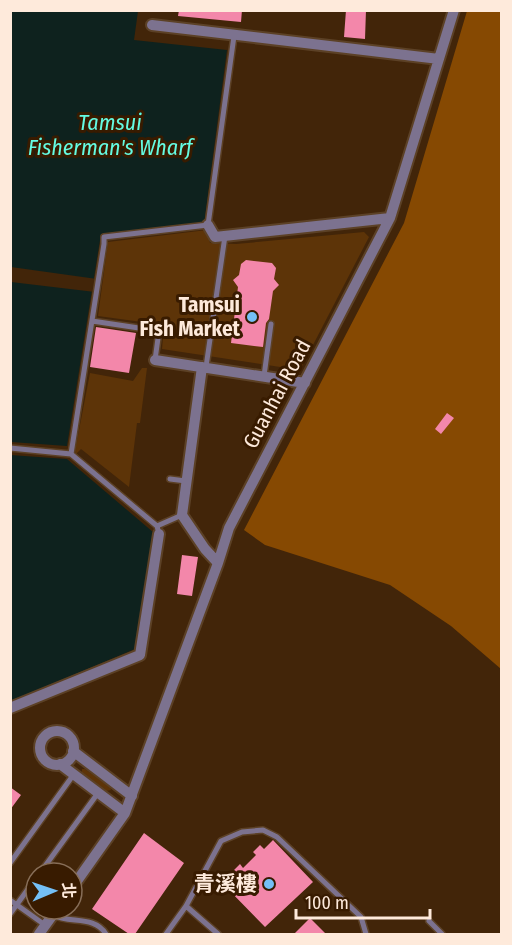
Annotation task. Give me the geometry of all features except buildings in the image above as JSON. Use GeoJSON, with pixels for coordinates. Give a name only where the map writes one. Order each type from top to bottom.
{"type":"FeatureCollection","features":[{"type":"Feature","properties":{"kind":"street","name":"Guanhai Road"},"geometry":{"type":"LineString","coordinates":[[84,871],[125,813],[229,528],[390,218],[454,10]]}},
{"type":"Feature","properties":{"kind":"street"},"geometry":{"type":"LineString","coordinates":[[152,24],[234,36],[439,59]]}},
{"type":"Feature","properties":{"kind":"street"},"geometry":{"type":"LineString","coordinates":[[208,225],[215,237],[390,218]]}},
{"type":"Feature","properties":{"kind":"street"},"geometry":{"type":"LineString","coordinates":[[155,360],[305,383]]}},
{"type":"Feature","properties":{"kind":"street"},"geometry":{"type":"LineString","coordinates":[[204,367],[182,515],[205,549],[218,563]]}},
{"type":"Feature","properties":{"kind":"street"},"geometry":{"type":"LineString","coordinates":[[10,708],[140,655],[158,530]]}},
{"type":"Feature","properties":{"kind":"street"},"geometry":{"type":"LineString","coordinates":[[54,731],[64,732],[72,740],[73,751],[68,760],[60,764],[52,764],[43,757],[40,746],[44,736],[54,731]]}},
{"type":"Feature","properties":{"kind":"street"},"geometry":{"type":"LineString","coordinates":[[73,751],[132,796]]}},
{"type":"Feature","properties":{"kind":"street"},"geometry":{"type":"LineString","coordinates":[[60,764],[125,813]]}},
{"type":"Feature","properties":{"kind":"lane"},"geometry":{"type":"LineString","coordinates":[[71,454],[104,237],[208,225],[234,36]]}},
{"type":"Feature","properties":{"kind":"lane"},"geometry":{"type":"LineString","coordinates":[[204,367],[225,236]]}},
{"type":"Feature","properties":{"kind":"lane"},"geometry":{"type":"LineString","coordinates":[[92,321],[159,331],[155,360]]}},
{"type":"Feature","properties":{"kind":"lane"},"geometry":{"type":"LineString","coordinates":[[264,376],[271,324]]}},
{"type":"Feature","properties":{"kind":"lane"},"geometry":{"type":"LineString","coordinates":[[10,448],[71,454],[158,530],[182,515]]}},
{"type":"Feature","properties":{"kind":"lane"},"geometry":{"type":"LineString","coordinates":[[170,479],[186,480]]}},
{"type":"Feature","properties":{"kind":"lane"},"geometry":{"type":"LineString","coordinates":[[10,863],[74,774]]}},
{"type":"Feature","properties":{"kind":"lane"},"geometry":{"type":"LineString","coordinates":[[49,861],[98,793]]}},
{"type":"Feature","properties":{"kind":"lane"},"geometry":{"type":"LineString","coordinates":[[166,934],[186,906],[221,841],[242,832],[262,830],[277,837],[361,917],[366,934]]}},
{"type":"Feature","properties":{"kind":"lane"},"geometry":{"type":"LineString","coordinates":[[10,914],[24,895]]}},
{"type":"Feature","properties":{"kind":"lane"},"geometry":{"type":"LineString","coordinates":[[10,900],[42,930]]}},
{"type":"Feature","properties":{"kind":"lane"},"geometry":{"type":"LineString","coordinates":[[186,906],[218,934]]}},
{"type":"Feature","properties":{"kind":"lane"},"geometry":{"type":"LineString","coordinates":[[78,921],[92,923],[106,934]]}},
{"type":"Feature","properties":{"kind":"lane"},"geometry":{"type":"LineString","coordinates":[[429,921],[442,934]]}},
{"type":"Feature","properties":{"kind":"shaded area"},"geometry":{"type":"Polygon","coordinates":[[[467,11],[501,11],[501,669],[451,626],[390,585],[265,545],[244,530],[404,223],[467,11]]]}},
{"type":"Feature","properties":{"kind":"shaded area"},"geometry":{"type":"Polygon","coordinates":[[[207,230],[210,243],[236,244],[364,232],[369,237],[300,370],[162,349],[164,325],[98,316],[108,242],[207,230]]]}},
{"type":"Feature","properties":{"kind":"shaded area"},"geometry":{"type":"Polygon","coordinates":[[[142,368],[147,368],[129,487],[81,449],[76,454],[75,451],[90,373],[133,381],[142,368]]]}},
{"type":"Feature","properties":{"kind":"shaded area"},"geometry":{"type":"Polygon","coordinates":[[[82,769],[110,787],[111,790],[106,791],[82,773],[82,769]]]}},
{"type":"Feature","properties":{"kind":"water","name":"Tamsui Fisherman's Wharf"},"geometry":{"type":"Polygon","coordinates":[[[10,11],[138,11],[134,40],[227,50],[204,224],[101,234],[67,446],[11,442],[10,11]]]}},
{"type":"Feature","properties":{"kind":"water"},"geometry":{"type":"Polygon","coordinates":[[[10,455],[67,459],[153,532],[135,649],[11,701],[10,455]]]}},
{"type":"Feature","properties":{"kind":"pier"},"geometry":{"type":"Polygon","coordinates":[[[11,267],[97,279],[95,292],[11,282],[11,267]]]}},
{"type":"Feature","properties":{"kind":"place","name":"Tamsui Fish Market"},"geometry":{"type":"Point","coordinates":[252,317]}},
{"type":"Feature","properties":{"kind":"place","name":"青溪樓"},"geometry":{"type":"Point","coordinates":[269,884]}}]}
